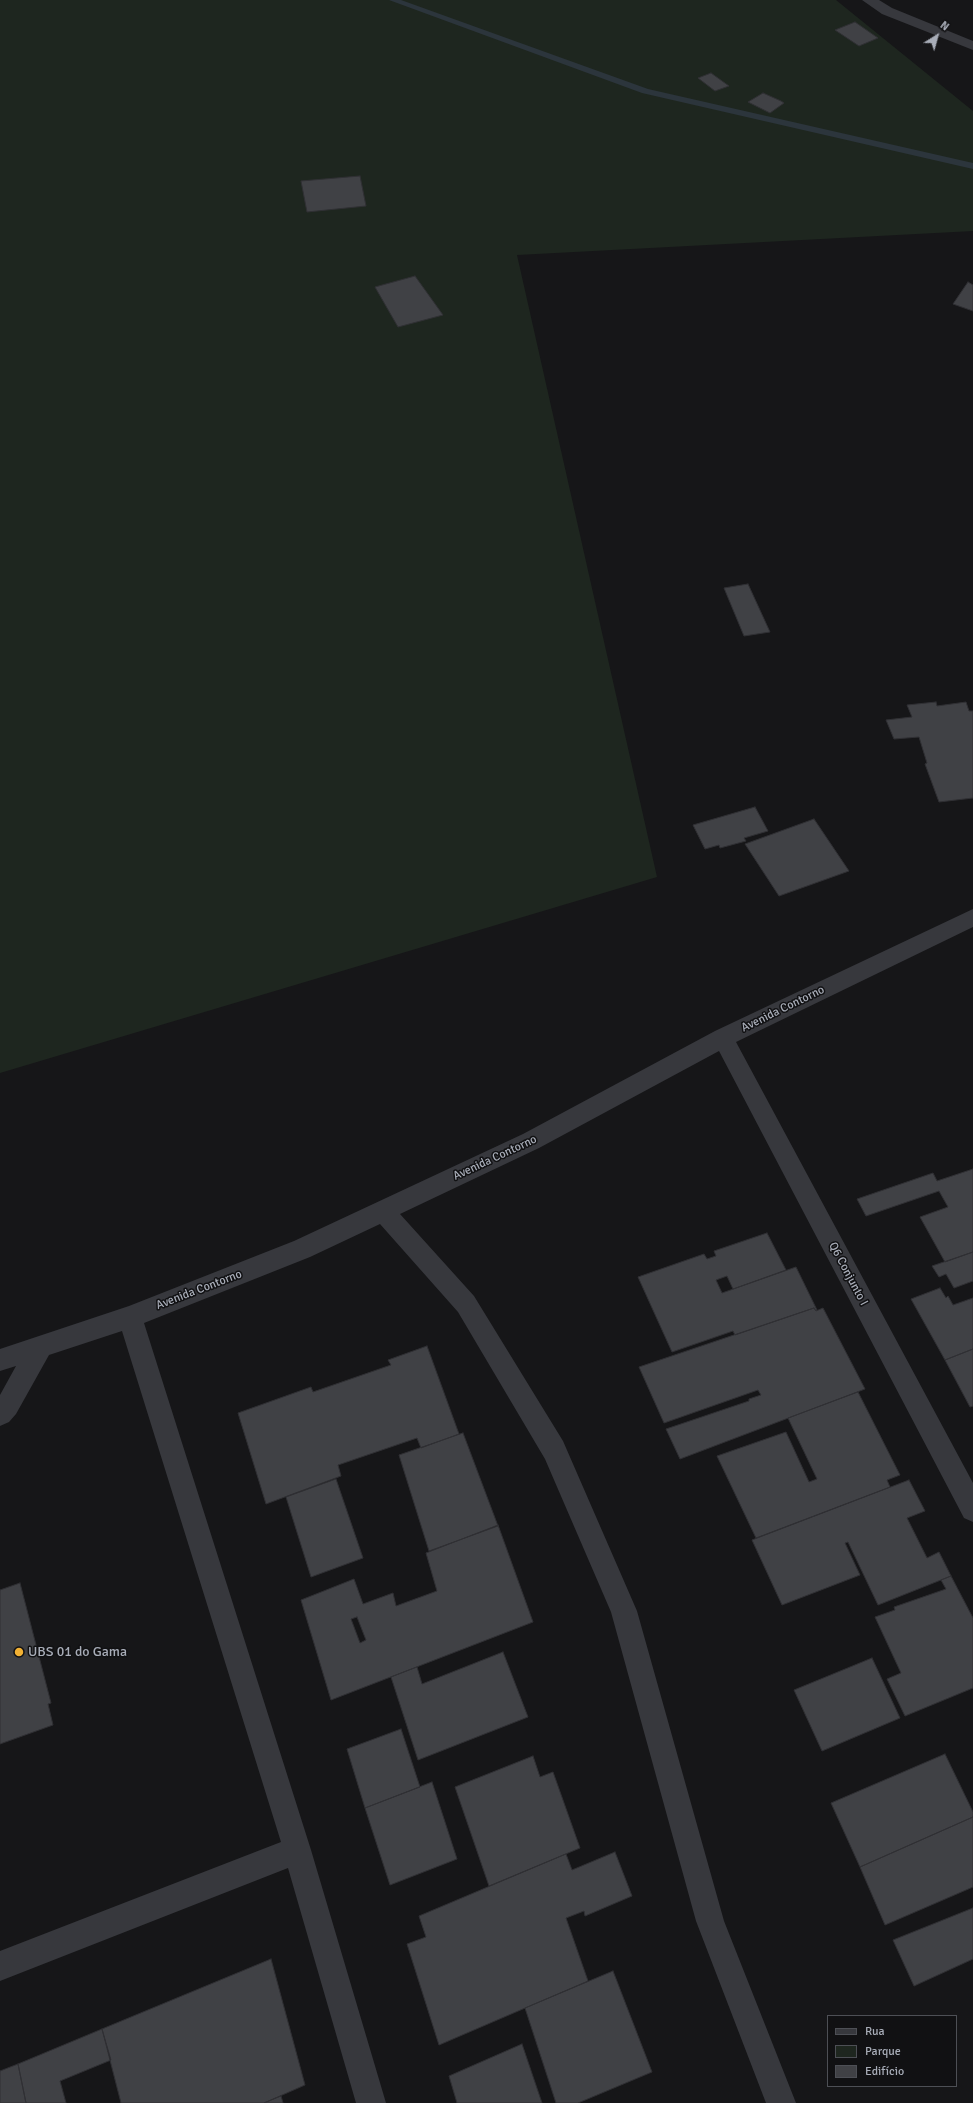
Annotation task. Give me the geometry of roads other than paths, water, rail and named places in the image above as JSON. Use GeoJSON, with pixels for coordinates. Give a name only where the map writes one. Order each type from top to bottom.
{"type":"FeatureCollection","features":[{"type":"Feature","properties":{"kind":"street"},"geometry":{"type":"LineString","coordinates":[[869,0],[887,11],[973,46]]}},
{"type":"Feature","properties":{"kind":"street","name":"Avenida Contorno"},"geometry":{"type":"LineString","coordinates":[[0,1360],[130,1317],[302,1249],[531,1141],[723,1038],[972,919]]}},
{"type":"Feature","properties":{"kind":"street","name":"Q6 Conjunto I"},"geometry":{"type":"LineString","coordinates":[[723,1038],[973,1509]]}},
{"type":"Feature","properties":{"kind":"street"},"geometry":{"type":"LineString","coordinates":[[383,1211],[466,1304],[554,1450],[624,1611],[710,1921],[781,2103]]}},
{"type":"Feature","properties":{"kind":"street"},"geometry":{"type":"LineString","coordinates":[[130,1317],[297,1850],[371,2103]]}},
{"type":"Feature","properties":{"kind":"street"},"geometry":{"type":"LineString","coordinates":[[0,1414],[7,1406],[41,1346]]}},
{"type":"Feature","properties":{"kind":"street"},"geometry":{"type":"LineString","coordinates":[[0,1966],[297,1850]]}},
{"type":"Feature","properties":{"kind":"waterway"},"geometry":{"type":"LineString","coordinates":[[393,0],[645,91],[973,166]]}},
{"type":"Feature","properties":{"kind":"place","name":"UBS 01 do Gama"},"geometry":{"type":"Point","coordinates":[19,1652]}}]}
